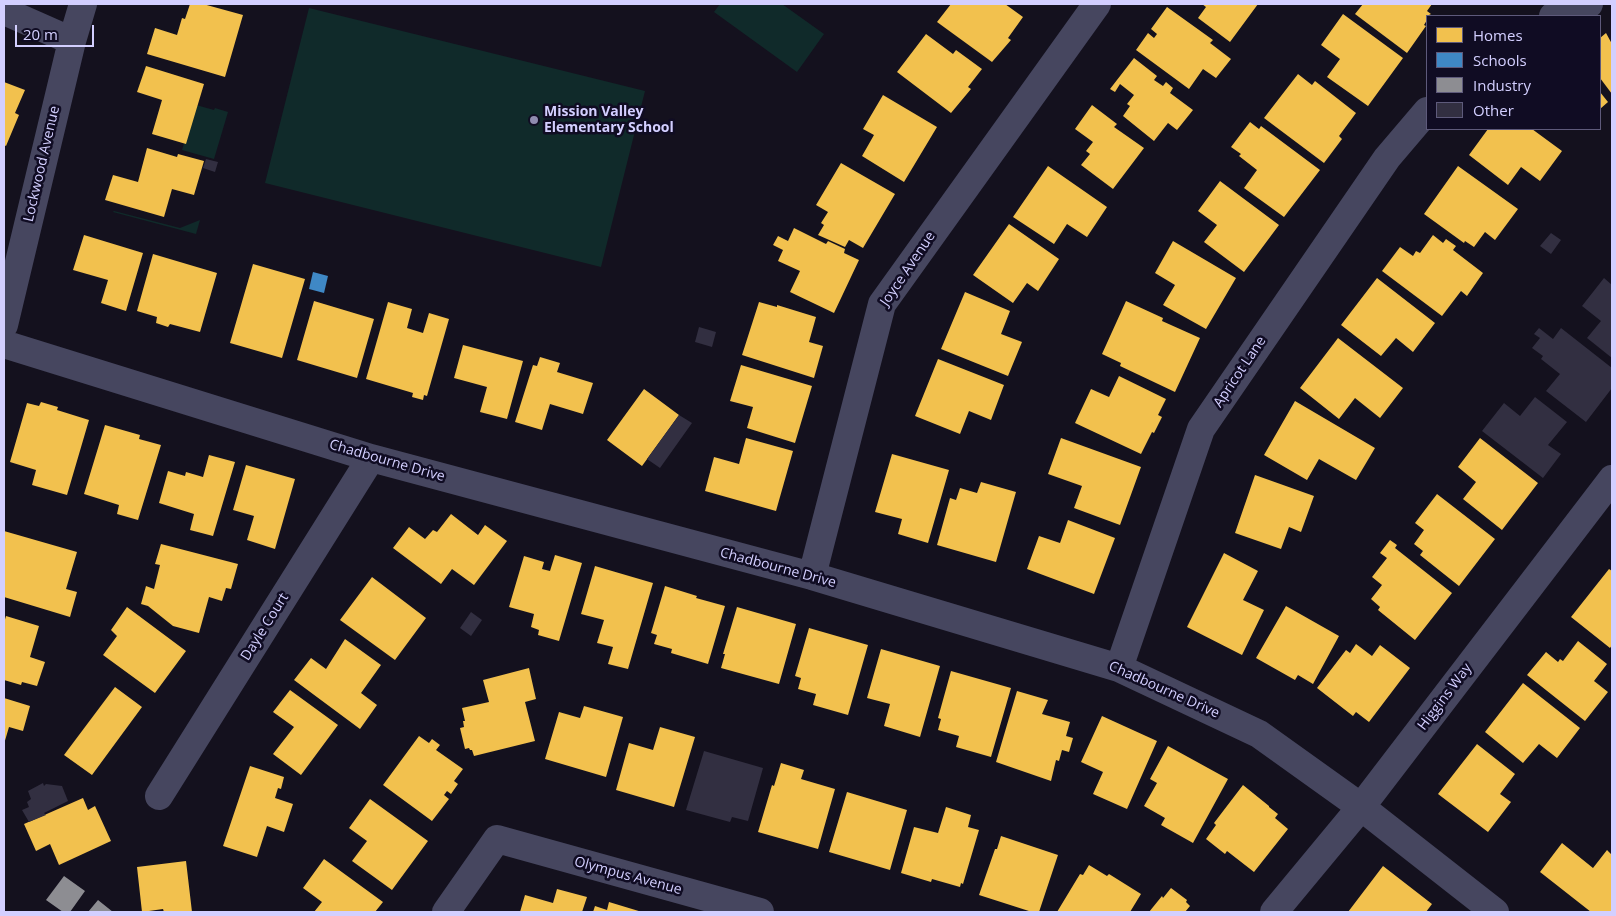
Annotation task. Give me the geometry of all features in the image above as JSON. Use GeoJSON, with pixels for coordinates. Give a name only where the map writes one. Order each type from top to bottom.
{"type":"FeatureCollection","features":[{"type":"Feature","properties":{"kind":"street","name":"Lockwood Avenue"},"geometry":{"type":"LineString","coordinates":[[4,325],[72,41],[83,4]]}},
{"type":"Feature","properties":{"kind":"street","name":"Joyce Avenue"},"geometry":{"type":"LineString","coordinates":[[812,576],[882,304],[1097,4]]}},
{"type":"Feature","properties":{"kind":"street"},"geometry":{"type":"LineString","coordinates":[[1556,15],[1588,4]]}},
{"type":"Feature","properties":{"kind":"street"},"geometry":{"type":"LineString","coordinates":[[4,11],[72,41]]}},
{"type":"Feature","properties":{"kind":"street","name":"Apricot Lane"},"geometry":{"type":"LineString","coordinates":[[1119,668],[1201,429],[1387,158],[1426,112]]}},
{"type":"Feature","properties":{"kind":"street","name":"Chadbourne Drive"},"geometry":{"type":"LineString","coordinates":[[4,344],[371,458],[812,576],[1119,668],[1259,734],[1361,807],[1496,912]]}},
{"type":"Feature","properties":{"kind":"street","name":"Dayle Court"},"geometry":{"type":"LineString","coordinates":[[158,796],[371,458]]}},
{"type":"Feature","properties":{"kind":"street","name":"Higgins Way"},"geometry":{"type":"LineString","coordinates":[[1274,912],[1361,807],[1612,479]]}},
{"type":"Feature","properties":{"kind":"street","name":"Olympus Avenue"},"geometry":{"type":"LineString","coordinates":[[446,912],[497,839],[760,912]]}},
{"type":"Feature","properties":{"kind":"green space"},"geometry":{"type":"Polygon","coordinates":[[[720,4],[782,4],[824,34],[797,72],[714,12],[720,4]]]}},
{"type":"Feature","properties":{"kind":"green space"},"geometry":{"type":"Polygon","coordinates":[[[309,8],[645,91],[601,267],[265,183],[309,8]]]}},
{"type":"Feature","properties":{"kind":"green space"},"geometry":{"type":"Polygon","coordinates":[[[196,105],[228,112],[214,159],[182,150],[196,105]]]}},
{"type":"Feature","properties":{"kind":"green space"},"geometry":{"type":"Polygon","coordinates":[[[114,211],[180,228],[200,220],[196,234],[114,211]]]}},
{"type":"Feature","properties":{"kind":"building: Homes"},"geometry":{"type":"Polygon","coordinates":[[[190,4],[203,4],[243,15],[225,77],[147,54],[155,28],[177,35],[182,18],[185,19],[190,4]]]}},
{"type":"Feature","properties":{"kind":"building: Homes"},"geometry":{"type":"Polygon","coordinates":[[[951,4],[1005,4],[1023,17],[1008,38],[1011,40],[992,62],[937,22],[951,4]]]}},
{"type":"Feature","properties":{"kind":"building: Homes"},"geometry":{"type":"Polygon","coordinates":[[[1202,4],[1258,4],[1230,42],[1198,18],[1206,7],[1202,4]]]}},
{"type":"Feature","properties":{"kind":"building: Homes"},"geometry":{"type":"Polygon","coordinates":[[[1363,4],[1432,4],[1427,11],[1431,14],[1426,15],[1424,25],[1426,26],[1407,53],[1355,14],[1363,4]]]}},
{"type":"Feature","properties":{"kind":"building: Homes"},"geometry":{"type":"Polygon","coordinates":[[[1167,7],[1213,40],[1210,43],[1231,59],[1216,78],[1203,69],[1189,89],[1136,50],[1148,33],[1154,38],[1157,34],[1151,29],[1167,7]]]}},
{"type":"Feature","properties":{"kind":"building: Homes"},"geometry":{"type":"Polygon","coordinates":[[[1343,14],[1403,58],[1368,106],[1327,77],[1340,59],[1321,45],[1343,14]]]}},
{"type":"Feature","properties":{"kind":"building: Homes"},"geometry":{"type":"Polygon","coordinates":[[[1606,33],[1612,44],[1612,94],[1601,79],[1601,37],[1606,33]]]}},
{"type":"Feature","properties":{"kind":"building: Homes"},"geometry":{"type":"Polygon","coordinates":[[[926,34],[953,54],[956,50],[982,69],[968,87],[971,89],[951,113],[897,72],[926,34]]]}},
{"type":"Feature","properties":{"kind":"building: Homes"},"geometry":{"type":"Polygon","coordinates":[[[1134,58],[1157,76],[1154,80],[1163,86],[1166,82],[1173,88],[1170,93],[1193,110],[1177,130],[1168,123],[1154,141],[1123,116],[1130,106],[1127,104],[1134,95],[1120,84],[1115,92],[1110,89],[1134,58]]]}},
{"type":"Feature","properties":{"kind":"building: Homes"},"geometry":{"type":"Polygon","coordinates":[[[146,66],[204,84],[186,144],[152,134],[162,100],[137,92],[146,66]]]}},
{"type":"Feature","properties":{"kind":"building: Homes"},"geometry":{"type":"Polygon","coordinates":[[[1298,74],[1312,85],[1315,81],[1356,113],[1339,136],[1342,139],[1324,163],[1264,118],[1298,74]]]}},
{"type":"Feature","properties":{"kind":"building: Homes"},"geometry":{"type":"Polygon","coordinates":[[[4,82],[25,90],[15,113],[19,115],[6,146],[4,145],[4,82]]]}},
{"type":"Feature","properties":{"kind":"building: Homes"},"geometry":{"type":"Polygon","coordinates":[[[1601,93],[1608,102],[1601,108],[1601,93]]]}},
{"type":"Feature","properties":{"kind":"building: Homes"},"geometry":{"type":"Polygon","coordinates":[[[883,95],[937,127],[904,182],[862,156],[874,135],[863,129],[883,95]]]}},
{"type":"Feature","properties":{"kind":"building: Homes"},"geometry":{"type":"Polygon","coordinates":[[[1092,105],[1117,124],[1114,127],[1144,148],[1113,189],[1081,165],[1090,154],[1086,151],[1093,142],[1075,129],[1092,105]]]}},
{"type":"Feature","properties":{"kind":"building: Homes"},"geometry":{"type":"Polygon","coordinates":[[[1250,122],[1259,129],[1261,126],[1320,170],[1284,217],[1244,188],[1257,170],[1231,147],[1250,122]]]}},
{"type":"Feature","properties":{"kind":"building: Homes"},"geometry":{"type":"Polygon","coordinates":[[[1487,130],[1533,130],[1562,151],[1540,181],[1521,167],[1508,185],[1469,155],[1487,130]]]}},
{"type":"Feature","properties":{"kind":"building: Homes"},"geometry":{"type":"Polygon","coordinates":[[[147,148],[177,157],[178,154],[204,161],[194,195],[172,189],[164,217],[105,200],[113,175],[138,182],[147,148]]]}},
{"type":"Feature","properties":{"kind":"building: Homes"},"geometry":{"type":"Polygon","coordinates":[[[841,163],[895,194],[863,248],[849,240],[845,247],[818,235],[824,225],[821,223],[828,212],[816,205],[841,163]]]}},
{"type":"Feature","properties":{"kind":"building: Homes"},"geometry":{"type":"Polygon","coordinates":[[[1048,166],[1107,207],[1087,237],[1067,224],[1054,244],[1013,217],[1048,166]]]}},
{"type":"Feature","properties":{"kind":"building: Homes"},"geometry":{"type":"Polygon","coordinates":[[[1458,166],[1518,209],[1495,240],[1485,232],[1474,247],[1465,241],[1464,243],[1424,214],[1458,166]]]}},
{"type":"Feature","properties":{"kind":"building: Homes"},"geometry":{"type":"Polygon","coordinates":[[[1220,181],[1279,225],[1244,272],[1204,242],[1217,225],[1198,211],[1220,181]]]}},
{"type":"Feature","properties":{"kind":"building: Homes"},"geometry":{"type":"Polygon","coordinates":[[[1009,224],[1059,259],[1038,291],[1027,283],[1013,303],[973,275],[1009,224]]]}},
{"type":"Feature","properties":{"kind":"building: Homes"},"geometry":{"type":"Polygon","coordinates":[[[794,228],[826,244],[828,241],[845,249],[844,253],[859,260],[834,313],[790,292],[800,271],[778,261],[783,250],[773,245],[778,236],[788,241],[794,228]]]}},
{"type":"Feature","properties":{"kind":"building: Homes"},"geometry":{"type":"Polygon","coordinates":[[[84,235],[143,253],[126,311],[101,303],[108,280],[73,270],[84,235]]]}},
{"type":"Feature","properties":{"kind":"building: Homes"},"geometry":{"type":"Polygon","coordinates":[[[1433,235],[1443,243],[1446,239],[1456,246],[1453,250],[1483,273],[1467,296],[1461,291],[1442,316],[1382,271],[1400,247],[1413,256],[1416,251],[1420,253],[1433,235]]]}},
{"type":"Feature","properties":{"kind":"building: Homes"},"geometry":{"type":"Polygon","coordinates":[[[1173,241],[1236,278],[1206,329],[1163,305],[1175,285],[1155,273],[1173,241]]]}},
{"type":"Feature","properties":{"kind":"building: Homes"},"geometry":{"type":"Polygon","coordinates":[[[153,254],[217,273],[200,332],[170,324],[168,327],[156,323],[157,317],[137,311],[153,254]]]}},
{"type":"Feature","properties":{"kind":"building: Homes"},"geometry":{"type":"Polygon","coordinates":[[[253,264],[305,279],[282,358],[230,343],[253,264]]]}},
{"type":"Feature","properties":{"kind":"building: Homes"},"geometry":{"type":"Polygon","coordinates":[[[1377,278],[1435,323],[1413,352],[1396,338],[1381,356],[1341,325],[1377,278]]]}},
{"type":"Feature","properties":{"kind":"building: Homes"},"geometry":{"type":"Polygon","coordinates":[[[965,292],[1010,311],[1001,334],[1022,342],[1008,376],[941,349],[965,292]]]}},
{"type":"Feature","properties":{"kind":"building: Homes"},"geometry":{"type":"Polygon","coordinates":[[[314,301],[374,319],[357,378],[297,360],[314,301]]]}},
{"type":"Feature","properties":{"kind":"building: Homes"},"geometry":{"type":"Polygon","coordinates":[[[1126,301],[1163,318],[1162,321],[1200,338],[1175,392],[1120,366],[1121,363],[1102,354],[1126,301]]]}},
{"type":"Feature","properties":{"kind":"building: Homes"},"geometry":{"type":"Polygon","coordinates":[[[388,302],[412,309],[407,328],[423,333],[429,313],[449,319],[427,396],[424,395],[423,400],[412,397],[413,393],[366,379],[388,302]]]}},
{"type":"Feature","properties":{"kind":"building: Homes"},"geometry":{"type":"Polygon","coordinates":[[[759,302],[777,307],[777,305],[816,317],[809,342],[823,346],[814,378],[742,355],[759,302]]]}},
{"type":"Feature","properties":{"kind":"building: Homes"},"geometry":{"type":"Polygon","coordinates":[[[1338,338],[1403,388],[1380,418],[1355,398],[1339,419],[1300,388],[1338,338]]]}},
{"type":"Feature","properties":{"kind":"building: Homes"},"geometry":{"type":"Polygon","coordinates":[[[463,345],[523,361],[507,419],[480,412],[487,387],[454,378],[463,345]]]}},
{"type":"Feature","properties":{"kind":"building: Homes"},"geometry":{"type":"Polygon","coordinates":[[[540,357],[560,363],[557,372],[593,383],[583,414],[550,404],[542,430],[515,422],[533,365],[537,366],[540,357]]]}},
{"type":"Feature","properties":{"kind":"building: Homes"},"geometry":{"type":"Polygon","coordinates":[[[938,359],[1004,385],[991,420],[969,411],[960,434],[915,416],[938,359]]]}},
{"type":"Feature","properties":{"kind":"building: Homes"},"geometry":{"type":"Polygon","coordinates":[[[741,365],[812,386],[795,443],[747,428],[753,407],[730,401],[741,365]]]}},
{"type":"Feature","properties":{"kind":"building: Homes"},"geometry":{"type":"Polygon","coordinates":[[[1119,376],[1166,399],[1158,415],[1162,417],[1141,454],[1075,423],[1091,389],[1109,397],[1119,376]]]}},
{"type":"Feature","properties":{"kind":"building: Homes"},"geometry":{"type":"Polygon","coordinates":[[[644,389],[679,415],[642,466],[607,440],[644,389]]]}},
{"type":"Feature","properties":{"kind":"building: Homes"},"geometry":{"type":"Polygon","coordinates":[[[1295,401],[1375,448],[1356,480],[1319,459],[1307,480],[1264,455],[1295,401]]]}},
{"type":"Feature","properties":{"kind":"building: Homes"},"geometry":{"type":"Polygon","coordinates":[[[41,402],[58,407],[57,410],[89,420],[67,495],[32,485],[36,470],[10,462],[27,403],[39,406],[41,402]]]}},
{"type":"Feature","properties":{"kind":"building: Homes"},"geometry":{"type":"Polygon","coordinates":[[[105,425],[140,435],[139,439],[161,445],[138,520],[117,514],[119,505],[84,494],[105,425]]]}},
{"type":"Feature","properties":{"kind":"building: Homes"},"geometry":{"type":"Polygon","coordinates":[[[746,438],[793,451],[776,511],[705,491],[714,457],[739,464],[746,438]]]}},
{"type":"Feature","properties":{"kind":"building: Homes"},"geometry":{"type":"Polygon","coordinates":[[[1061,438],[1141,467],[1120,525],[1074,508],[1082,486],[1048,474],[1061,438]]]}},
{"type":"Feature","properties":{"kind":"building: Homes"},"geometry":{"type":"Polygon","coordinates":[[[1480,438],[1538,483],[1502,530],[1463,499],[1476,482],[1458,467],[1480,438]]]}},
{"type":"Feature","properties":{"kind":"building: Homes"},"geometry":{"type":"Polygon","coordinates":[[[892,454],[949,470],[928,543],[898,534],[902,519],[875,512],[892,454]]]}},
{"type":"Feature","properties":{"kind":"building: Homes"},"geometry":{"type":"Polygon","coordinates":[[[209,455],[235,462],[213,536],[190,530],[194,514],[159,503],[168,471],[185,476],[186,472],[203,477],[209,455]]]}},
{"type":"Feature","properties":{"kind":"building: Homes"},"geometry":{"type":"Polygon","coordinates":[[[246,465],[295,479],[275,549],[247,540],[254,516],[233,510],[246,465]]]}},
{"type":"Feature","properties":{"kind":"building: Homes"},"geometry":{"type":"Polygon","coordinates":[[[1255,475],[1314,496],[1301,532],[1289,527],[1281,549],[1235,533],[1255,475]]]}},
{"type":"Feature","properties":{"kind":"building: Homes"},"geometry":{"type":"Polygon","coordinates":[[[981,482],[1016,492],[996,562],[937,545],[950,498],[956,500],[960,488],[977,493],[981,482]]]}},
{"type":"Feature","properties":{"kind":"building: Homes"},"geometry":{"type":"Polygon","coordinates":[[[1437,494],[1495,539],[1459,586],[1420,555],[1423,551],[1414,544],[1424,530],[1415,523],[1437,494]]]}},
{"type":"Feature","properties":{"kind":"building: Homes"},"geometry":{"type":"Polygon","coordinates":[[[451,514],[478,535],[485,525],[507,541],[474,585],[452,569],[441,584],[393,548],[409,527],[425,539],[433,530],[437,532],[451,514]]]}},
{"type":"Feature","properties":{"kind":"building: Homes"},"geometry":{"type":"Polygon","coordinates":[[[1068,520],[1115,538],[1094,594],[1027,569],[1039,536],[1060,543],[1068,520]]]}},
{"type":"Feature","properties":{"kind":"building: Homes"},"geometry":{"type":"Polygon","coordinates":[[[4,531],[77,552],[66,589],[77,592],[70,617],[4,597],[4,531]]]}},
{"type":"Feature","properties":{"kind":"building: Homes"},"geometry":{"type":"Polygon","coordinates":[[[1390,540],[1397,545],[1395,548],[1452,593],[1415,640],[1378,610],[1380,607],[1371,599],[1382,585],[1372,577],[1387,558],[1380,553],[1390,540]]]}},
{"type":"Feature","properties":{"kind":"building: Homes"},"geometry":{"type":"Polygon","coordinates":[[[161,544],[238,564],[231,589],[226,588],[222,601],[209,597],[199,633],[173,626],[148,606],[141,604],[146,586],[154,589],[160,565],[155,564],[161,544]]]}},
{"type":"Feature","properties":{"kind":"building: Homes"},"geometry":{"type":"Polygon","coordinates":[[[1224,553],[1258,571],[1243,600],[1264,610],[1242,655],[1187,627],[1224,553]]]}},
{"type":"Feature","properties":{"kind":"building: Homes"},"geometry":{"type":"Polygon","coordinates":[[[555,555],[582,563],[559,641],[538,635],[539,630],[531,627],[534,614],[509,607],[524,556],[544,562],[542,569],[550,571],[555,555]]]}},
{"type":"Feature","properties":{"kind":"building: Homes"},"geometry":{"type":"Polygon","coordinates":[[[595,566],[653,583],[628,669],[608,664],[613,647],[597,643],[604,620],[581,614],[595,566]]]}},
{"type":"Feature","properties":{"kind":"building: Homes"},"geometry":{"type":"Polygon","coordinates":[[[1609,569],[1612,571],[1612,645],[1610,648],[1571,617],[1609,569]]]}},
{"type":"Feature","properties":{"kind":"building: Homes"},"geometry":{"type":"Polygon","coordinates":[[[372,577],[426,618],[395,660],[340,620],[372,577]]]}},
{"type":"Feature","properties":{"kind":"building: Homes"},"geometry":{"type":"Polygon","coordinates":[[[665,586],[697,596],[696,598],[725,606],[708,664],[671,653],[672,649],[654,644],[657,635],[651,633],[665,586]]]}},
{"type":"Feature","properties":{"kind":"building: Homes"},"geometry":{"type":"Polygon","coordinates":[[[1286,606],[1339,636],[1313,684],[1298,675],[1295,680],[1256,658],[1286,606]]]}},
{"type":"Feature","properties":{"kind":"building: Homes"},"geometry":{"type":"Polygon","coordinates":[[[127,607],[186,651],[155,693],[103,655],[117,636],[111,630],[127,607]]]}},
{"type":"Feature","properties":{"kind":"building: Homes"},"geometry":{"type":"Polygon","coordinates":[[[737,607],[796,624],[779,684],[721,668],[725,654],[723,654],[737,607]]]}},
{"type":"Feature","properties":{"kind":"building: Homes"},"geometry":{"type":"Polygon","coordinates":[[[6,616],[39,626],[30,657],[45,662],[37,686],[22,682],[21,685],[4,680],[4,623],[6,616]]]}},
{"type":"Feature","properties":{"kind":"building: Homes"},"geometry":{"type":"Polygon","coordinates":[[[809,628],[868,645],[848,715],[813,705],[816,694],[798,689],[801,678],[795,676],[809,628]]]}},
{"type":"Feature","properties":{"kind":"building: Homes"},"geometry":{"type":"Polygon","coordinates":[[[345,639],[381,665],[361,693],[377,705],[360,729],[294,680],[311,658],[326,669],[345,639]]]}},
{"type":"Feature","properties":{"kind":"building: Homes"},"geometry":{"type":"Polygon","coordinates":[[[1578,641],[1607,664],[1594,681],[1608,692],[1585,721],[1527,675],[1546,652],[1558,662],[1560,659],[1563,661],[1578,641]]]}},
{"type":"Feature","properties":{"kind":"building: Homes"},"geometry":{"type":"Polygon","coordinates":[[[1356,644],[1372,656],[1380,645],[1410,668],[1369,722],[1356,712],[1353,716],[1317,688],[1346,650],[1350,653],[1356,644]]]}},
{"type":"Feature","properties":{"kind":"building: Homes"},"geometry":{"type":"Polygon","coordinates":[[[881,649],[940,666],[920,737],[884,726],[890,704],[867,698],[881,649]]]}},
{"type":"Feature","properties":{"kind":"building: Homes"},"geometry":{"type":"Polygon","coordinates":[[[529,668],[536,699],[525,702],[535,741],[474,756],[472,750],[469,748],[465,749],[460,728],[464,727],[463,721],[465,721],[462,708],[489,702],[483,680],[529,668]]]}},
{"type":"Feature","properties":{"kind":"building: Homes"},"geometry":{"type":"Polygon","coordinates":[[[951,671],[1011,688],[991,757],[956,747],[959,736],[938,730],[941,719],[938,718],[951,671]]]}},
{"type":"Feature","properties":{"kind":"building: Homes"},"geometry":{"type":"Polygon","coordinates":[[[1523,683],[1580,728],[1557,758],[1539,744],[1523,763],[1485,732],[1523,683]]]}},
{"type":"Feature","properties":{"kind":"building: Homes"},"geometry":{"type":"Polygon","coordinates":[[[115,687],[142,707],[92,775],[64,755],[115,687]]]}},
{"type":"Feature","properties":{"kind":"building: Homes"},"geometry":{"type":"Polygon","coordinates":[[[290,690],[338,725],[301,775],[273,754],[294,727],[273,712],[290,690]]]}},
{"type":"Feature","properties":{"kind":"building: Homes"},"geometry":{"type":"Polygon","coordinates":[[[1017,691],[1048,700],[1042,714],[1070,722],[1066,736],[1073,738],[1069,752],[1062,750],[1059,761],[1056,760],[1051,781],[996,762],[1017,691]]]}},
{"type":"Feature","properties":{"kind":"building: Homes"},"geometry":{"type":"Polygon","coordinates":[[[4,698],[30,706],[23,731],[9,727],[4,744],[4,698]]]}},
{"type":"Feature","properties":{"kind":"building: Homes"},"geometry":{"type":"Polygon","coordinates":[[[584,706],[623,717],[606,777],[545,759],[559,712],[580,718],[584,706]]]}},
{"type":"Feature","properties":{"kind":"building: Homes"},"geometry":{"type":"Polygon","coordinates":[[[1102,716],[1157,741],[1127,809],[1093,794],[1103,772],[1081,762],[1102,716]]]}},
{"type":"Feature","properties":{"kind":"building: Homes"},"geometry":{"type":"Polygon","coordinates":[[[660,727],[695,737],[674,807],[616,790],[629,743],[653,750],[660,727]]]}},
{"type":"Feature","properties":{"kind":"building: Homes"},"geometry":{"type":"Polygon","coordinates":[[[419,736],[429,743],[432,739],[440,745],[436,750],[463,769],[454,781],[458,784],[451,794],[447,791],[444,795],[449,799],[432,821],[383,785],[419,736]]]}},
{"type":"Feature","properties":{"kind":"building: Homes"},"geometry":{"type":"Polygon","coordinates":[[[1477,744],[1515,774],[1500,794],[1511,802],[1488,832],[1438,794],[1477,744]]]}},
{"type":"Feature","properties":{"kind":"building: Homes"},"geometry":{"type":"Polygon","coordinates":[[[1168,746],[1228,779],[1193,843],[1161,825],[1165,818],[1144,806],[1157,783],[1150,779],[1168,746]]]}},
{"type":"Feature","properties":{"kind":"building: Homes"},"geometry":{"type":"Polygon","coordinates":[[[781,763],[804,770],[801,779],[835,789],[818,849],[758,832],[772,785],[774,786],[781,763]]]}},
{"type":"Feature","properties":{"kind":"building: Homes"},"geometry":{"type":"Polygon","coordinates":[[[250,766],[284,777],[281,789],[278,788],[275,798],[293,804],[284,832],[267,826],[257,857],[223,846],[250,766]]]}},
{"type":"Feature","properties":{"kind":"building: Homes"},"geometry":{"type":"Polygon","coordinates":[[[1243,785],[1278,814],[1275,818],[1288,829],[1254,872],[1227,851],[1225,854],[1206,839],[1216,825],[1214,823],[1243,785]]]}},
{"type":"Feature","properties":{"kind":"building: Homes"},"geometry":{"type":"Polygon","coordinates":[[[847,792],[907,810],[890,870],[829,852],[847,792]]]}},
{"type":"Feature","properties":{"kind":"building: Homes"},"geometry":{"type":"Polygon","coordinates":[[[83,798],[88,810],[95,806],[111,841],[59,865],[50,844],[36,851],[24,824],[83,798]]]}},
{"type":"Feature","properties":{"kind":"building: Homes"},"geometry":{"type":"Polygon","coordinates":[[[370,799],[428,841],[392,890],[352,861],[367,841],[349,828],[370,799]]]}},
{"type":"Feature","properties":{"kind":"building: Homes"},"geometry":{"type":"Polygon","coordinates":[[[946,807],[971,815],[968,827],[979,830],[963,884],[961,883],[960,887],[932,879],[931,882],[901,873],[914,827],[938,833],[946,807]]]}},
{"type":"Feature","properties":{"kind":"building: Homes"},"geometry":{"type":"Polygon","coordinates":[[[1001,836],[1058,855],[1039,912],[1032,912],[979,895],[1001,836]]]}},
{"type":"Feature","properties":{"kind":"building: Homes"},"geometry":{"type":"Polygon","coordinates":[[[1562,843],[1593,868],[1607,850],[1612,855],[1612,912],[1591,912],[1540,872],[1562,843]]]}},
{"type":"Feature","properties":{"kind":"building: Homes"},"geometry":{"type":"Polygon","coordinates":[[[324,859],[383,902],[375,912],[314,912],[322,902],[303,888],[324,859]]]}},
{"type":"Feature","properties":{"kind":"building: Homes"},"geometry":{"type":"Polygon","coordinates":[[[186,861],[192,912],[164,912],[163,909],[142,912],[137,867],[186,861]]]}},
{"type":"Feature","properties":{"kind":"building: Homes"},"geometry":{"type":"Polygon","coordinates":[[[1089,865],[1107,876],[1109,874],[1141,894],[1130,912],[1057,912],[1080,874],[1083,875],[1089,865]]]}},
{"type":"Feature","properties":{"kind":"building: Homes"},"geometry":{"type":"Polygon","coordinates":[[[1383,866],[1432,904],[1426,912],[1348,912],[1383,866]]]}},
{"type":"Feature","properties":{"kind":"building: Homes"},"geometry":{"type":"Polygon","coordinates":[[[1171,888],[1187,900],[1186,902],[1190,906],[1185,912],[1149,912],[1162,896],[1163,898],[1171,888]]]}},
{"type":"Feature","properties":{"kind":"building: Homes"},"geometry":{"type":"Polygon","coordinates":[[[557,889],[587,897],[582,912],[520,912],[525,895],[553,903],[557,889]]]}},
{"type":"Feature","properties":{"kind":"building: Homes"},"geometry":{"type":"Polygon","coordinates":[[[609,902],[642,912],[593,912],[595,906],[607,910],[609,902]]]}},
{"type":"Feature","properties":{"kind":"building: Schools"},"geometry":{"type":"Polygon","coordinates":[[[313,272],[328,276],[324,293],[309,289],[313,272]]]}},
{"type":"Feature","properties":{"kind":"building: Industry"},"geometry":{"type":"Polygon","coordinates":[[[64,876],[85,891],[70,912],[63,912],[46,900],[64,876]]]}},
{"type":"Feature","properties":{"kind":"building: Industry"},"geometry":{"type":"Polygon","coordinates":[[[98,900],[113,912],[88,912],[98,900]]]}},
{"type":"Feature","properties":{"kind":"building: Other"},"geometry":{"type":"Polygon","coordinates":[[[206,159],[218,162],[215,172],[203,168],[206,159]]]}},
{"type":"Feature","properties":{"kind":"building: Other"},"geometry":{"type":"Polygon","coordinates":[[[1551,233],[1561,240],[1551,254],[1540,246],[1551,233]]]}},
{"type":"Feature","properties":{"kind":"building: Other"},"geometry":{"type":"Polygon","coordinates":[[[1604,278],[1612,285],[1612,358],[1587,338],[1601,321],[1582,306],[1604,278]]]}},
{"type":"Feature","properties":{"kind":"building: Other"},"geometry":{"type":"Polygon","coordinates":[[[699,327],[716,332],[712,347],[695,342],[699,327]]]}},
{"type":"Feature","properties":{"kind":"building: Other"},"geometry":{"type":"Polygon","coordinates":[[[1539,328],[1553,339],[1561,328],[1612,368],[1612,388],[1586,422],[1546,391],[1560,374],[1541,359],[1543,356],[1532,348],[1540,338],[1534,334],[1539,328]]]}},
{"type":"Feature","properties":{"kind":"building: Other"},"geometry":{"type":"Polygon","coordinates":[[[1535,397],[1567,422],[1548,445],[1561,454],[1543,478],[1482,431],[1504,403],[1520,416],[1535,397]]]}},
{"type":"Feature","properties":{"kind":"building: Other"},"geometry":{"type":"Polygon","coordinates":[[[679,415],[692,423],[660,468],[647,459],[679,415]]]}},
{"type":"Feature","properties":{"kind":"building: Other"},"geometry":{"type":"Polygon","coordinates":[[[471,612],[482,620],[471,636],[460,628],[471,612]]]}},
{"type":"Feature","properties":{"kind":"building: Other"},"geometry":{"type":"Polygon","coordinates":[[[704,751],[763,768],[748,821],[732,817],[730,822],[686,810],[704,751]]]}},
{"type":"Feature","properties":{"kind":"building: Other"},"geometry":{"type":"Polygon","coordinates":[[[43,783],[44,786],[46,784],[62,786],[68,801],[44,813],[46,815],[29,822],[22,810],[29,807],[27,802],[31,799],[28,791],[43,783]]]}},
{"type":"Feature","properties":{"kind":"place","name":"Mission Valley Elementary School"},"geometry":{"type":"Point","coordinates":[534,120]}}]}
